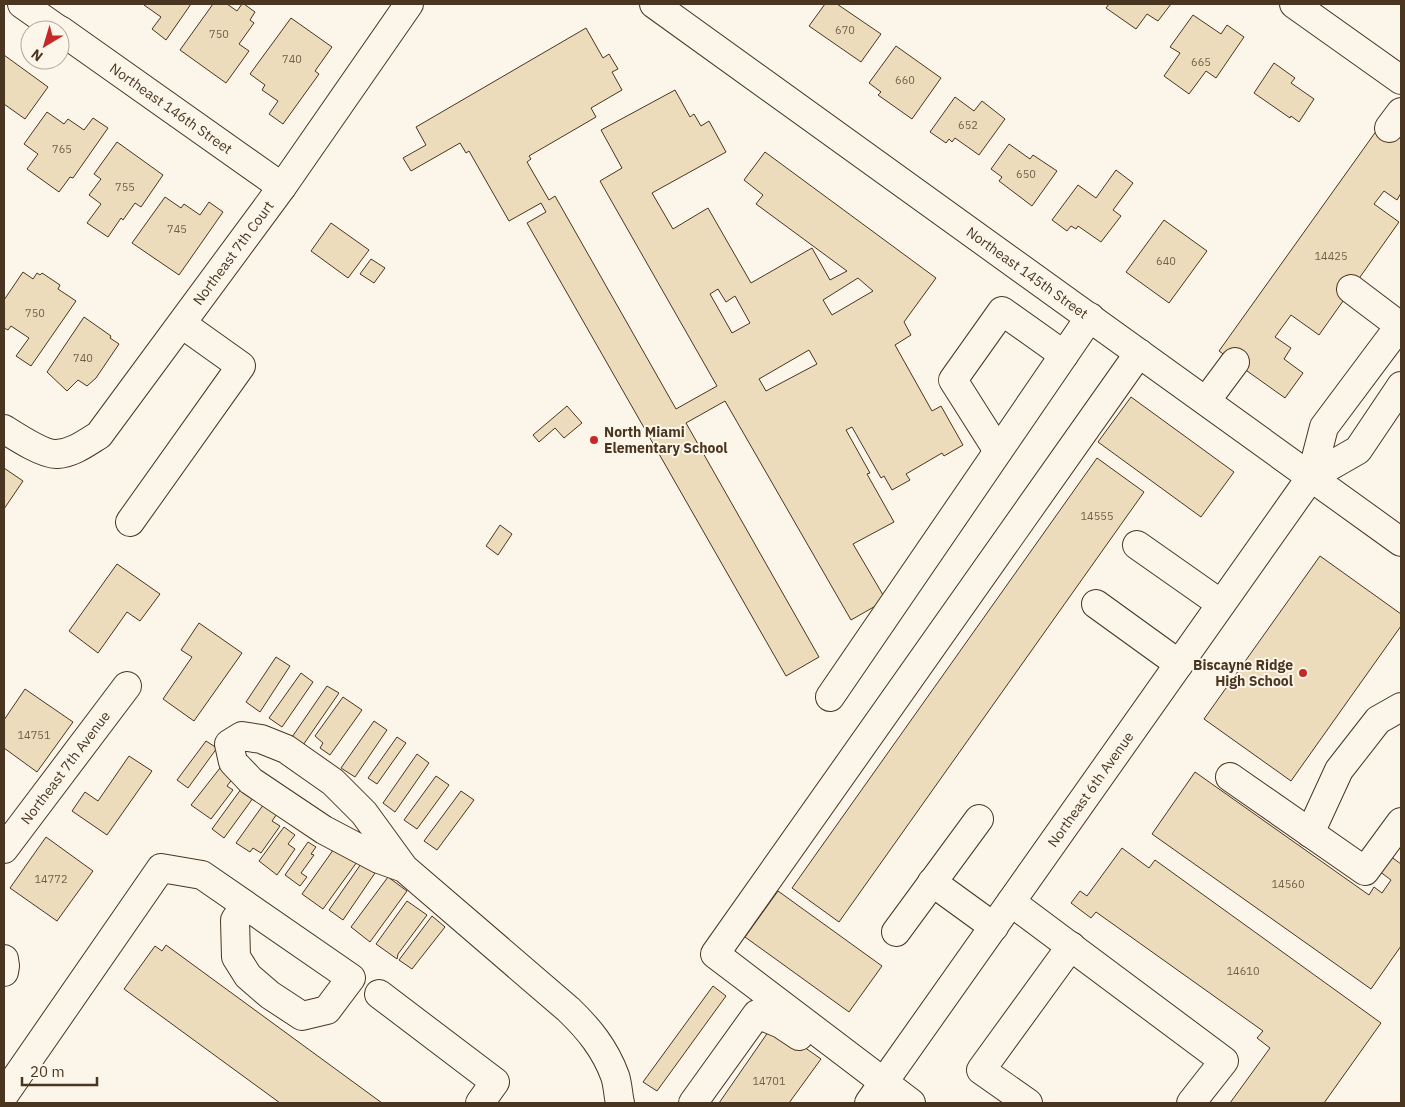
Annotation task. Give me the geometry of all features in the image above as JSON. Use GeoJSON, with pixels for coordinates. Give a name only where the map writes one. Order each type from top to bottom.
{"type":"FeatureCollection","features":[{"type":"Feature","properties":{"kind":"street","name":"Northeast 146th Street"},"geometry":{"type":"LineString","coordinates":[[22,4],[45,20]]}},
{"type":"Feature","properties":{"kind":"street","name":"Northeast 7th Court"},"geometry":{"type":"LineString","coordinates":[[4,429],[28,445],[55,455],[76,449],[100,435],[282,188],[409,4]]}},
{"type":"Feature","properties":{"kind":"street","name":"Northeast 145th Street"},"geometry":{"type":"LineString","coordinates":[[654,4],[1401,542]]}},
{"type":"Feature","properties":{"kind":"street"},"geometry":{"type":"LineString","coordinates":[[1294,4],[1401,80]]}},
{"type":"Feature","properties":{"kind":"street","name":"Northeast 146th Street"},"geometry":{"type":"LineString","coordinates":[[70,37],[282,188]]}},
{"type":"Feature","properties":{"kind":"street"},"geometry":{"type":"LineString","coordinates":[[1351,289],[1401,325]]}},
{"type":"Feature","properties":{"kind":"street"},"geometry":{"type":"LineString","coordinates":[[998,451],[953,380],[1002,311],[1064,355]]}},
{"type":"Feature","properties":{"kind":"street"},"geometry":{"type":"LineString","coordinates":[[830,697],[1090,317]]}},
{"type":"Feature","properties":{"kind":"street"},"geometry":{"type":"LineString","coordinates":[[130,522],[241,366],[182,324]]}},
{"type":"Feature","properties":{"kind":"street","name":"Northeast 6th Avenue"},"geometry":{"type":"LineString","coordinates":[[877,1092],[1311,477],[1324,427],[1401,325]]}},
{"type":"Feature","properties":{"kind":"street"},"geometry":{"type":"LineString","coordinates":[[877,1092],[715,954],[1139,353]]}},
{"type":"Feature","properties":{"kind":"street"},"geometry":{"type":"LineString","coordinates":[[1206,401],[1235,362]]}},
{"type":"Feature","properties":{"kind":"street","name":"Northeast 6th Avenue"},"geometry":{"type":"LineString","coordinates":[[1311,477],[1358,450],[1401,386]]}},
{"type":"Feature","properties":{"kind":"street"},"geometry":{"type":"LineString","coordinates":[[1137,545],[1221,604]]}},
{"type":"Feature","properties":{"kind":"street"},"geometry":{"type":"LineString","coordinates":[[1096,604],[1178,664]]}},
{"type":"Feature","properties":{"kind":"street","name":"Northeast 7th Avenue"},"geometry":{"type":"LineString","coordinates":[[4,849],[127,686]]}},
{"type":"Feature","properties":{"kind":"street"},"geometry":{"type":"LineString","coordinates":[[1310,833],[1339,770],[1390,713],[1401,689]]}},
{"type":"Feature","properties":{"kind":"street"},"geometry":{"type":"LineString","coordinates":[[404,868],[379,859],[324,830],[251,781],[233,762],[229,744],[242,736],[261,739],[286,749],[333,782],[364,814],[404,868],[568,1009],[589,1030],[602,1049],[615,1077],[620,1103]]}},
{"type":"Feature","properties":{"kind":"street"},"geometry":{"type":"LineString","coordinates":[[1230,777],[1365,871],[1401,822]]}},
{"type":"Feature","properties":{"kind":"street"},"geometry":{"type":"LineString","coordinates":[[896,932],[979,819]]}},
{"type":"Feature","properties":{"kind":"street"},"geometry":{"type":"LineString","coordinates":[[4,1095],[161,868],[202,876],[245,905]]}},
{"type":"Feature","properties":{"kind":"street"},"geometry":{"type":"LineString","coordinates":[[932,882],[994,927]]}},
{"type":"Feature","properties":{"kind":"street"},"geometry":{"type":"LineString","coordinates":[[1011,902],[1224,1061],[1191,1103]]}},
{"type":"Feature","properties":{"kind":"street"},"geometry":{"type":"LineString","coordinates":[[1028,1103],[981,1070],[1070,946]]}},
{"type":"Feature","properties":{"kind":"street"},"geometry":{"type":"LineString","coordinates":[[4,959],[4,972]]}},
{"type":"Feature","properties":{"kind":"street"},"geometry":{"type":"LineString","coordinates":[[379,994],[495,1082],[480,1103]]}},
{"type":"Feature","properties":{"kind":"street"},"geometry":{"type":"LineString","coordinates":[[693,1103],[757,1014],[781,1024],[877,1092],[911,1103]]}},
{"type":"Feature","properties":{"kind":"building"},"geometry":{"type":"Polygon","coordinates":[[[191,4],[166,40],[152,29],[161,17],[144,5],[191,4]]]}},
{"type":"Feature","properties":{"kind":"building"},"geometry":{"type":"Polygon","coordinates":[[[213,4],[227,4],[237,11],[244,4],[255,12],[250,20],[254,23],[239,44],[249,51],[226,83],[180,50],[213,4]]]}},
{"type":"Feature","properties":{"kind":"building"},"geometry":{"type":"Polygon","coordinates":[[[825,4],[837,4],[881,34],[861,62],[809,26],[825,4]]]}},
{"type":"Feature","properties":{"kind":"building"},"geometry":{"type":"Polygon","coordinates":[[[1109,4],[1171,4],[1158,21],[1147,14],[1136,29],[1106,8],[1109,4]]]}},
{"type":"Feature","properties":{"kind":"building"},"geometry":{"type":"Polygon","coordinates":[[[1193,15],[1221,34],[1227,25],[1244,37],[1216,78],[1206,71],[1189,94],[1164,76],[1180,53],[1170,47],[1193,15]]]}},
{"type":"Feature","properties":{"kind":"building"},"geometry":{"type":"Polygon","coordinates":[[[291,18],[332,47],[315,71],[319,74],[283,124],[269,114],[278,101],[262,90],[265,85],[250,74],[291,18]]]}},
{"type":"Feature","properties":{"kind":"building"},"geometry":{"type":"Polygon","coordinates":[[[586,28],[603,58],[609,54],[618,69],[612,72],[622,90],[591,108],[596,117],[529,156],[531,159],[527,162],[549,200],[555,196],[676,409],[717,386],[600,181],[622,168],[601,130],[675,90],[690,117],[694,114],[701,126],[709,121],[726,152],[652,193],[673,229],[708,208],[751,283],[812,248],[830,280],[847,271],[756,204],[763,195],[744,180],[765,152],[936,278],[904,322],[911,335],[895,345],[932,411],[941,406],[963,445],[944,456],[942,453],[906,474],[910,480],[892,490],[884,476],[881,478],[852,427],[846,430],[870,473],[867,474],[894,522],[853,544],[886,600],[851,620],[725,401],[686,423],[819,657],[786,676],[527,223],[546,212],[541,203],[509,221],[469,151],[466,153],[460,143],[411,171],[403,158],[426,145],[416,127],[586,28]],[[858,278],[823,300],[832,315],[873,291],[858,278]],[[718,289],[710,294],[732,333],[750,323],[735,296],[726,302],[718,289]],[[809,350],[759,379],[766,391],[817,364],[809,350]]]}},
{"type":"Feature","properties":{"kind":"building"},"geometry":{"type":"Polygon","coordinates":[[[896,46],[941,78],[912,119],[878,95],[881,92],[869,83],[896,46]]]}},
{"type":"Feature","properties":{"kind":"building"},"geometry":{"type":"Polygon","coordinates":[[[4,55],[20,67],[20,70],[25,70],[48,87],[25,119],[4,104],[4,55]]]}},
{"type":"Feature","properties":{"kind":"building"},"geometry":{"type":"Polygon","coordinates":[[[1274,63],[1295,78],[1291,83],[1314,99],[1299,122],[1291,116],[1290,118],[1254,93],[1274,63]]]}},
{"type":"Feature","properties":{"kind":"building"},"geometry":{"type":"Polygon","coordinates":[[[955,97],[974,111],[982,101],[1005,119],[979,155],[955,138],[952,142],[949,139],[946,143],[930,132],[955,97]]]}},
{"type":"Feature","properties":{"kind":"building"},"geometry":{"type":"Polygon","coordinates":[[[47,112],[64,124],[68,119],[84,130],[93,118],[108,128],[73,178],[70,177],[59,192],[27,169],[38,154],[24,144],[47,112]]]}},
{"type":"Feature","properties":{"kind":"building"},"geometry":{"type":"Polygon","coordinates":[[[1382,123],[1401,137],[1401,193],[1397,200],[1384,191],[1374,204],[1399,222],[1319,335],[1291,315],[1275,337],[1291,348],[1284,359],[1303,373],[1285,398],[1219,351],[1382,123]]]}},
{"type":"Feature","properties":{"kind":"building"},"geometry":{"type":"Polygon","coordinates":[[[117,142],[163,175],[141,207],[135,203],[123,220],[121,218],[108,237],[87,223],[101,204],[89,195],[101,179],[94,174],[117,142]]]}},
{"type":"Feature","properties":{"kind":"building"},"geometry":{"type":"Polygon","coordinates":[[[1009,144],[1030,159],[1033,155],[1057,171],[1032,206],[999,181],[1002,177],[991,169],[1009,144]]]}},
{"type":"Feature","properties":{"kind":"building"},"geometry":{"type":"Polygon","coordinates":[[[1116,170],[1133,183],[1113,210],[1121,216],[1101,242],[1078,226],[1076,229],[1071,226],[1067,231],[1052,220],[1078,185],[1096,198],[1116,170]]]}},
{"type":"Feature","properties":{"kind":"building"},"geometry":{"type":"Polygon","coordinates":[[[165,197],[181,208],[184,204],[200,215],[209,202],[223,212],[179,275],[132,243],[165,197]]]}},
{"type":"Feature","properties":{"kind":"building"},"geometry":{"type":"Polygon","coordinates":[[[1164,220],[1207,251],[1169,303],[1126,272],[1164,220]]]}},
{"type":"Feature","properties":{"kind":"building"},"geometry":{"type":"Polygon","coordinates":[[[331,223],[369,250],[348,278],[311,251],[331,223]]]}},
{"type":"Feature","properties":{"kind":"building"},"geometry":{"type":"Polygon","coordinates":[[[371,259],[385,268],[374,283],[360,274],[371,259]]]}},
{"type":"Feature","properties":{"kind":"building"},"geometry":{"type":"Polygon","coordinates":[[[23,272],[33,279],[37,273],[40,275],[42,273],[60,285],[58,289],[76,301],[31,366],[16,356],[29,338],[11,326],[8,330],[4,328],[4,300],[23,272]]]}},
{"type":"Feature","properties":{"kind":"building"},"geometry":{"type":"Polygon","coordinates":[[[84,317],[119,344],[96,378],[87,386],[78,380],[67,391],[47,372],[84,317]]]}},
{"type":"Feature","properties":{"kind":"building"},"geometry":{"type":"Polygon","coordinates":[[[1131,397],[1234,472],[1201,517],[1098,442],[1131,397]]]}},
{"type":"Feature","properties":{"kind":"building"},"geometry":{"type":"Polygon","coordinates":[[[567,406],[582,423],[564,438],[555,428],[539,442],[533,435],[567,406]]]}},
{"type":"Feature","properties":{"kind":"building"},"geometry":{"type":"Polygon","coordinates":[[[1097,458],[1144,492],[839,922],[792,888],[1097,458]]]}},
{"type":"Feature","properties":{"kind":"building"},"geometry":{"type":"Polygon","coordinates":[[[4,468],[23,481],[4,509],[4,468]]]}},
{"type":"Feature","properties":{"kind":"building"},"geometry":{"type":"Polygon","coordinates":[[[500,525],[512,534],[498,555],[486,546],[500,525]]]}},
{"type":"Feature","properties":{"kind":"building","name":"Biscayne Ridge High School"},"geometry":{"type":"Polygon","coordinates":[[[1320,556],[1401,614],[1401,626],[1291,781],[1204,719],[1320,556]]]}},
{"type":"Feature","properties":{"kind":"building"},"geometry":{"type":"Polygon","coordinates":[[[117,564],[160,594],[140,621],[127,612],[98,653],[69,631],[117,564]]]}},
{"type":"Feature","properties":{"kind":"building"},"geometry":{"type":"Polygon","coordinates":[[[199,623],[242,653],[194,721],[163,699],[192,657],[181,650],[199,623]]]}},
{"type":"Feature","properties":{"kind":"building"},"geometry":{"type":"Polygon","coordinates":[[[276,657],[290,666],[260,712],[246,702],[276,657]]]}},
{"type":"Feature","properties":{"kind":"building"},"geometry":{"type":"Polygon","coordinates":[[[301,673],[313,682],[282,727],[269,718],[301,673]]]}},
{"type":"Feature","properties":{"kind":"building"},"geometry":{"type":"Polygon","coordinates":[[[327,686],[339,693],[301,748],[290,740],[327,686]]]}},
{"type":"Feature","properties":{"kind":"building"},"geometry":{"type":"Polygon","coordinates":[[[25,689],[73,722],[37,772],[4,748],[4,720],[25,689]]]}},
{"type":"Feature","properties":{"kind":"building"},"geometry":{"type":"Polygon","coordinates":[[[343,697],[362,710],[330,755],[320,748],[323,743],[315,736],[343,697]]]}},
{"type":"Feature","properties":{"kind":"building"},"geometry":{"type":"Polygon","coordinates":[[[374,721],[387,730],[355,777],[341,768],[374,721]]]}},
{"type":"Feature","properties":{"kind":"building"},"geometry":{"type":"Polygon","coordinates":[[[397,737],[406,743],[377,784],[368,778],[397,737]]]}},
{"type":"Feature","properties":{"kind":"building"},"geometry":{"type":"Polygon","coordinates":[[[206,741],[217,748],[188,788],[177,780],[206,741]]]}},
{"type":"Feature","properties":{"kind":"building"},"geometry":{"type":"Polygon","coordinates":[[[417,754],[429,763],[395,812],[383,803],[417,754]]]}},
{"type":"Feature","properties":{"kind":"building"},"geometry":{"type":"Polygon","coordinates":[[[129,756],[152,771],[107,835],[72,811],[85,792],[98,801],[129,756]]]}},
{"type":"Feature","properties":{"kind":"building"},"geometry":{"type":"Polygon","coordinates":[[[220,768],[233,778],[227,786],[233,790],[211,819],[191,805],[220,768]]]}},
{"type":"Feature","properties":{"kind":"building"},"geometry":{"type":"Polygon","coordinates":[[[1195,772],[1369,895],[1374,887],[1382,893],[1391,880],[1379,871],[1390,856],[1401,864],[1401,946],[1371,989],[1152,834],[1195,772]]]}},
{"type":"Feature","properties":{"kind":"building"},"geometry":{"type":"Polygon","coordinates":[[[436,776],[449,785],[417,829],[404,820],[436,776]]]}},
{"type":"Feature","properties":{"kind":"building"},"geometry":{"type":"Polygon","coordinates":[[[244,785],[256,794],[224,838],[212,829],[244,785]]]}},
{"type":"Feature","properties":{"kind":"building"},"geometry":{"type":"Polygon","coordinates":[[[461,791],[474,800],[437,850],[424,841],[461,791]]]}},
{"type":"Feature","properties":{"kind":"building"},"geometry":{"type":"Polygon","coordinates":[[[266,801],[279,811],[272,821],[280,826],[261,853],[253,848],[250,852],[236,843],[266,801]]]}},
{"type":"Feature","properties":{"kind":"building"},"geometry":{"type":"Polygon","coordinates":[[[284,827],[295,835],[288,844],[295,849],[277,875],[259,861],[284,827]]]}},
{"type":"Feature","properties":{"kind":"building"},"geometry":{"type":"Polygon","coordinates":[[[46,837],[93,871],[57,921],[10,888],[46,837]]]}},
{"type":"Feature","properties":{"kind":"building"},"geometry":{"type":"Polygon","coordinates":[[[308,842],[316,847],[311,854],[314,855],[301,873],[307,877],[300,886],[285,875],[308,842]]]}},
{"type":"Feature","properties":{"kind":"building"},"geometry":{"type":"Polygon","coordinates":[[[336,846],[357,862],[323,909],[302,894],[336,846]]]}},
{"type":"Feature","properties":{"kind":"building"},"geometry":{"type":"Polygon","coordinates":[[[1122,848],[1149,868],[1155,860],[1381,1023],[1324,1103],[1230,1103],[1270,1048],[1257,1038],[1263,1031],[1096,912],[1091,918],[1071,903],[1080,891],[1087,896],[1122,848]]]}},
{"type":"Feature","properties":{"kind":"building"},"geometry":{"type":"Polygon","coordinates":[[[361,864],[375,873],[343,920],[329,910],[361,864]]]}},
{"type":"Feature","properties":{"kind":"building"},"geometry":{"type":"Polygon","coordinates":[[[388,877],[407,891],[370,942],[351,927],[388,877]]]}},
{"type":"Feature","properties":{"kind":"building"},"geometry":{"type":"Polygon","coordinates":[[[778,891],[882,966],[849,1012],[745,937],[778,891]]]}},
{"type":"Feature","properties":{"kind":"building"},"geometry":{"type":"Polygon","coordinates":[[[407,901],[427,915],[398,954],[397,959],[376,944],[407,901]]]}},
{"type":"Feature","properties":{"kind":"building"},"geometry":{"type":"Polygon","coordinates":[[[432,916],[445,927],[412,969],[399,960],[432,916]]]}},
{"type":"Feature","properties":{"kind":"building"},"geometry":{"type":"Polygon","coordinates":[[[166,945],[382,1103],[280,1103],[124,989],[155,946],[162,951],[166,945]]]}},
{"type":"Feature","properties":{"kind":"building"},"geometry":{"type":"Polygon","coordinates":[[[713,986],[726,996],[657,1091],[643,1082],[713,986]]]}},
{"type":"Feature","properties":{"kind":"building"},"geometry":{"type":"Polygon","coordinates":[[[773,1025],[821,1059],[789,1103],[719,1103],[773,1025]]]}},
{"type":"Feature","properties":{"kind":"place","name":"North Miami Elementary School"},"geometry":{"type":"Point","coordinates":[594,440]}},
{"type":"Feature","properties":{"kind":"place","name":"Biscayne Ridge High School"},"geometry":{"type":"Point","coordinates":[1303,673]}}]}
